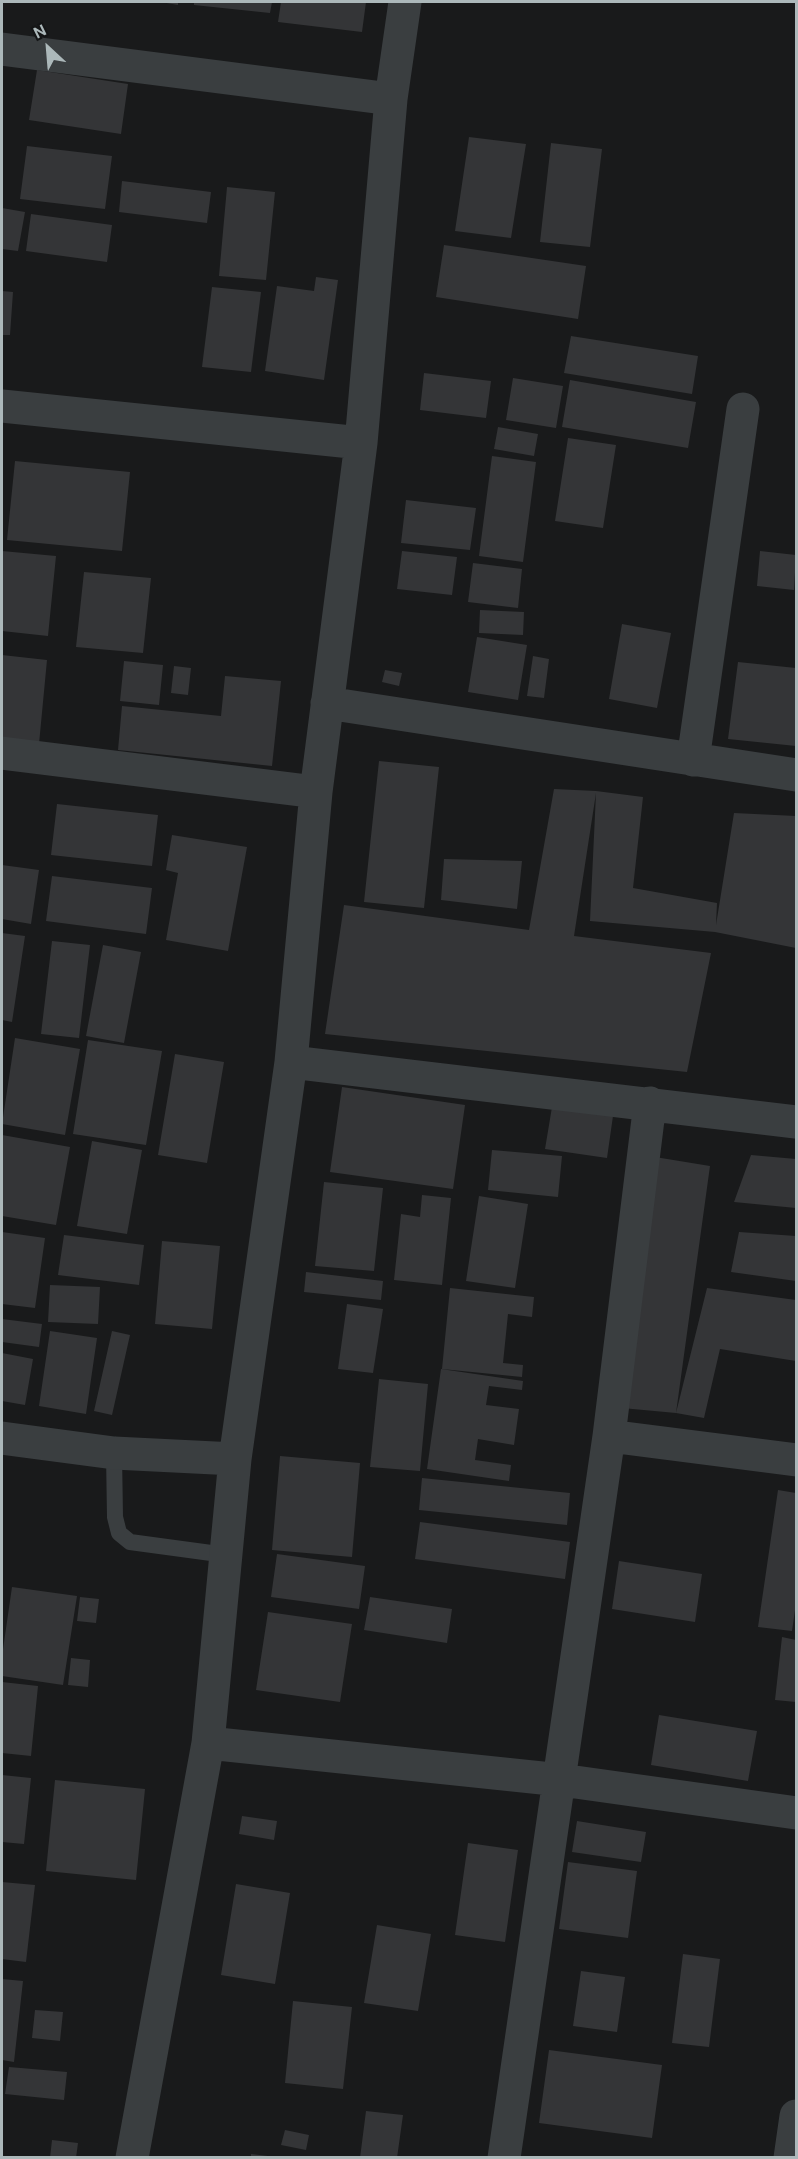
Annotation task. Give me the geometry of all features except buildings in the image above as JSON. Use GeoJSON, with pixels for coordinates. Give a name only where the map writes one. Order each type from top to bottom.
{"type":"FeatureCollection","features":[{"type":"Feature","properties":{"kind":"street"},"geometry":{"type":"LineString","coordinates":[[132,2157],[208,1743],[235,1459],[291,1062],[316,792],[361,443],[392,99],[405,2]]}},
{"type":"Feature","properties":{"kind":"street"},"geometry":{"type":"LineString","coordinates":[[2,49],[392,99]]}},
{"type":"Feature","properties":{"kind":"street"},"geometry":{"type":"LineString","coordinates":[[2,406],[361,443]]}},
{"type":"Feature","properties":{"kind":"street"},"geometry":{"type":"LineString","coordinates":[[693,760],[743,409]]}},
{"type":"Feature","properties":{"kind":"street"},"geometry":{"type":"LineString","coordinates":[[327,703],[796,775]]}},
{"type":"Feature","properties":{"kind":"street"},"geometry":{"type":"LineString","coordinates":[[2,753],[316,792]]}},
{"type":"Feature","properties":{"kind":"street"},"geometry":{"type":"LineString","coordinates":[[291,1062],[796,1122]]}},
{"type":"Feature","properties":{"kind":"street"},"geometry":{"type":"LineString","coordinates":[[504,2157],[561,1780],[609,1436],[650,1103]]}},
{"type":"Feature","properties":{"kind":"street"},"geometry":{"type":"LineString","coordinates":[[609,1436],[796,1460]]}},
{"type":"Feature","properties":{"kind":"street"},"geometry":{"type":"LineString","coordinates":[[2,1438],[114,1453],[235,1459]]}},
{"type":"Feature","properties":{"kind":"street"},"geometry":{"type":"LineString","coordinates":[[208,1743],[561,1780],[796,1813]]}},
{"type":"Feature","properties":{"kind":"street"},"geometry":{"type":"LineString","coordinates":[[790,2157],[796,2116]]}},
{"type":"Feature","properties":{"kind":"lane"},"geometry":{"type":"LineString","coordinates":[[114,1453],[115,1517],[119,1533],[130,1542],[226,1555]]}}]}
